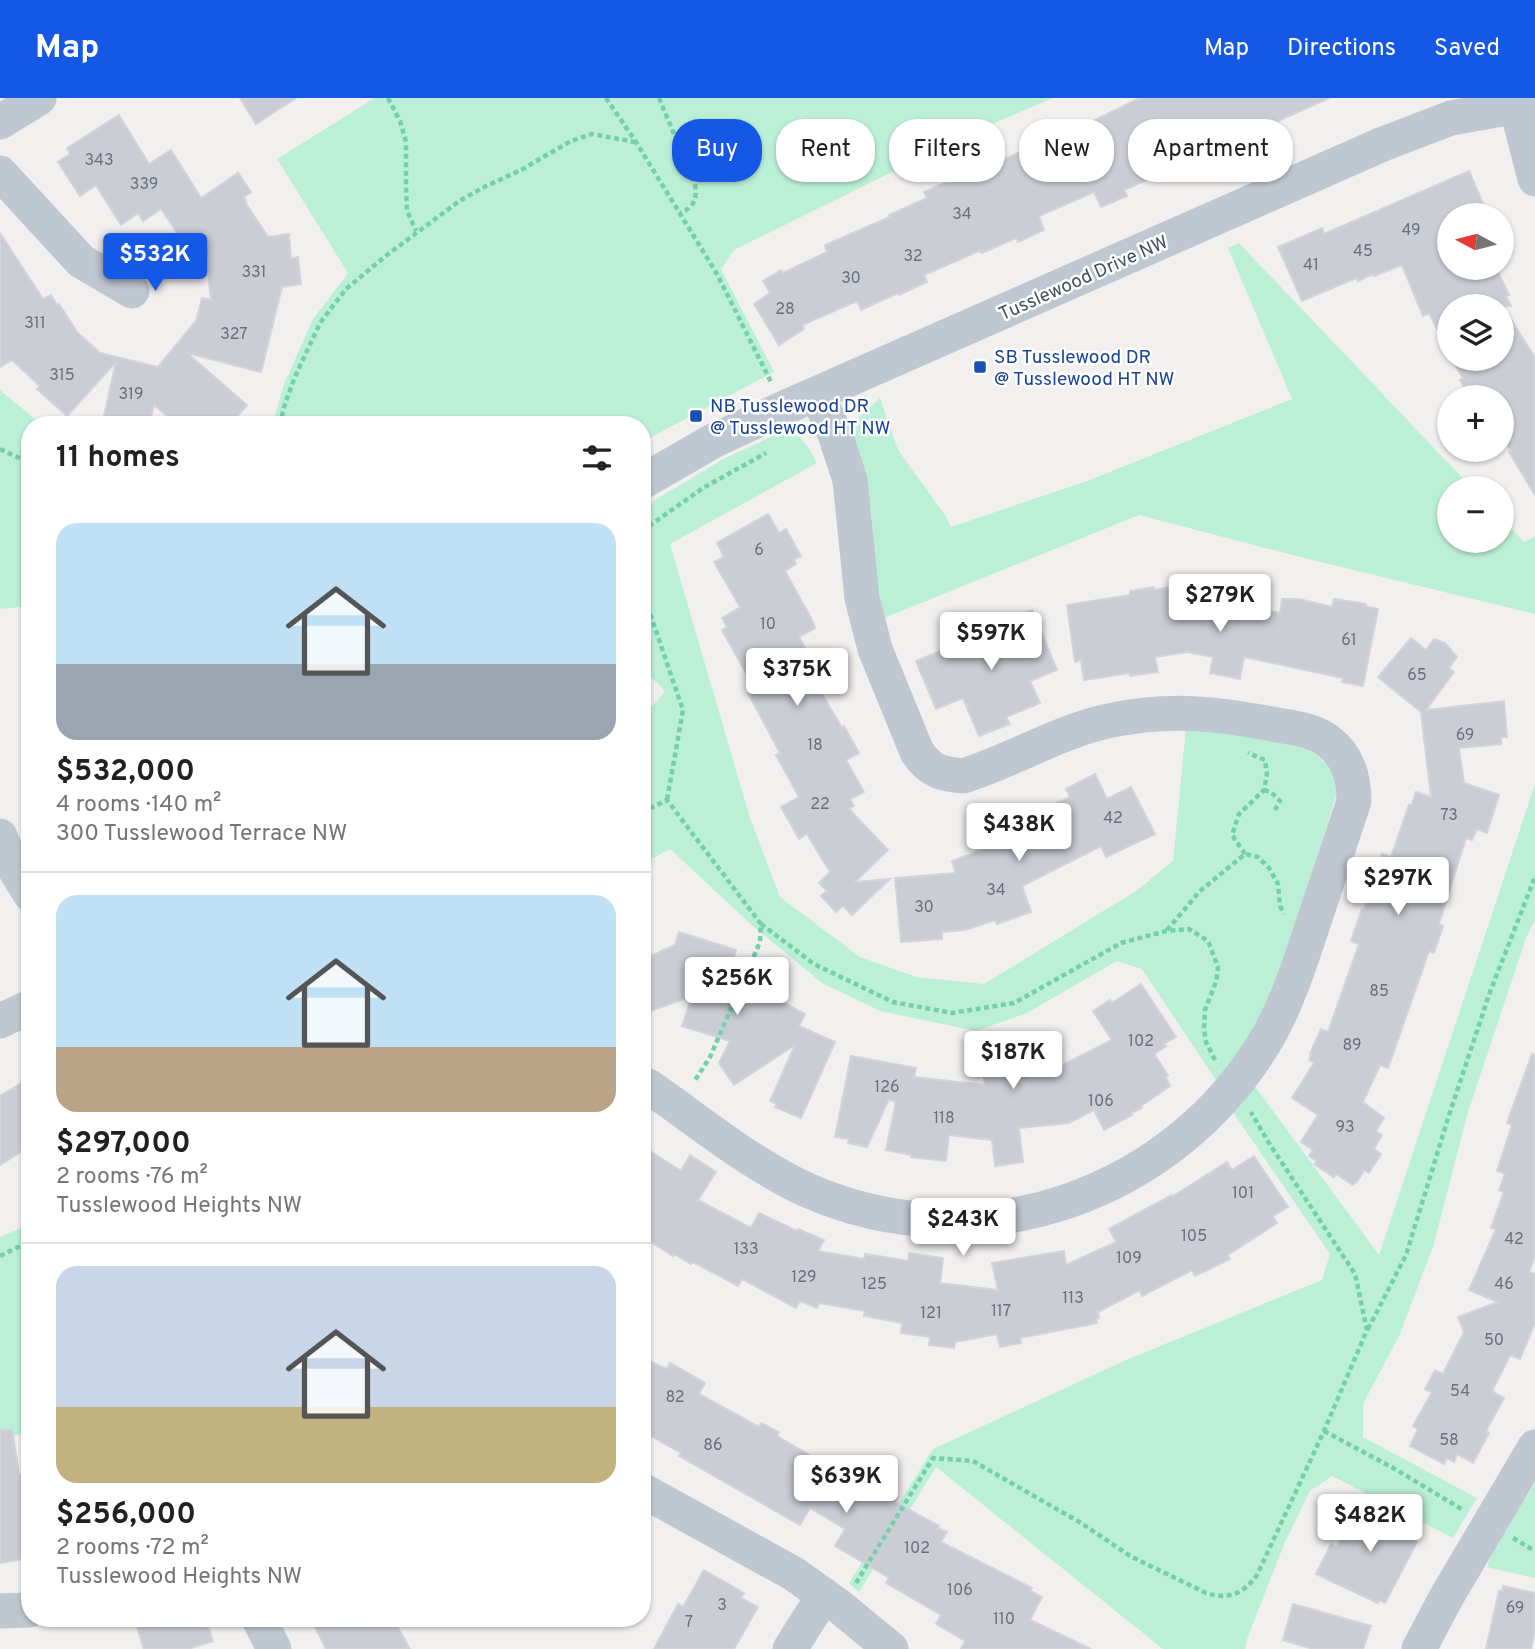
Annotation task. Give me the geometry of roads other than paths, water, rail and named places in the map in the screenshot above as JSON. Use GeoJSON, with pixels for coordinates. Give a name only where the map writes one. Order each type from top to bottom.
{"type":"FeatureCollection","features":[{"type":"Feature","properties":{"kind":"street"},"geometry":{"type":"LineString","coordinates":[[0,122],[39,98]]}},
{"type":"Feature","properties":{"kind":"street"},"geometry":{"type":"LineString","coordinates":[[1525,104],[1535,178]]}},
{"type":"Feature","properties":{"kind":"street","name":"Tusslewood Drive NW"},"geometry":{"type":"LineString","coordinates":[[651,477],[713,441],[784,408],[1383,144],[1451,118],[1525,104]]}},
{"type":"Feature","properties":{"kind":"street"},"geometry":{"type":"LineString","coordinates":[[0,173],[81,261],[132,291]]}},
{"type":"Feature","properties":{"kind":"street"},"geometry":{"type":"LineString","coordinates":[[651,1088],[769,1171],[808,1190],[865,1210],[932,1220],[990,1219],[1068,1202],[1100,1189],[1131,1174],[1187,1135],[1244,1074],[1281,1012],[1354,801],[1352,776],[1345,760],[1336,748],[1318,735],[1306,730],[1219,715],[1185,712],[1107,722],[1077,730],[963,776],[946,775],[924,762],[917,752],[875,649],[862,598],[850,480],[835,433],[817,394]]}},
{"type":"Feature","properties":{"kind":"street"},"geometry":{"type":"LineString","coordinates":[[0,836],[21,879]]}},
{"type":"Feature","properties":{"kind":"street"},"geometry":{"type":"LineString","coordinates":[[0,1021],[21,1011]]}},
{"type":"Feature","properties":{"kind":"street"},"geometry":{"type":"LineString","coordinates":[[1419,1649],[1447,1596],[1535,1447]]}},
{"type":"Feature","properties":{"kind":"street"},"geometry":{"type":"LineString","coordinates":[[651,1495],[794,1574],[891,1649]]}},
{"type":"Feature","properties":{"kind":"street"},"geometry":{"type":"LineString","coordinates":[[790,1649],[832,1601]]}},
{"type":"Feature","properties":{"kind":"street"},"geometry":{"type":"LineString","coordinates":[[0,1611],[21,1610]]}},
{"type":"Feature","properties":{"kind":"street"},"geometry":{"type":"LineString","coordinates":[[263,1627],[274,1649]]}},
{"type":"Feature","properties":{"kind":"place","name":"SB Tusslewood DR @ Tusslewood HT NW"},"geometry":{"type":"Point","coordinates":[980,367]}},
{"type":"Feature","properties":{"kind":"place","name":"NB Tusslewood DR @ Tusslewood HT NW"},"geometry":{"type":"Point","coordinates":[696,416]}}]}
